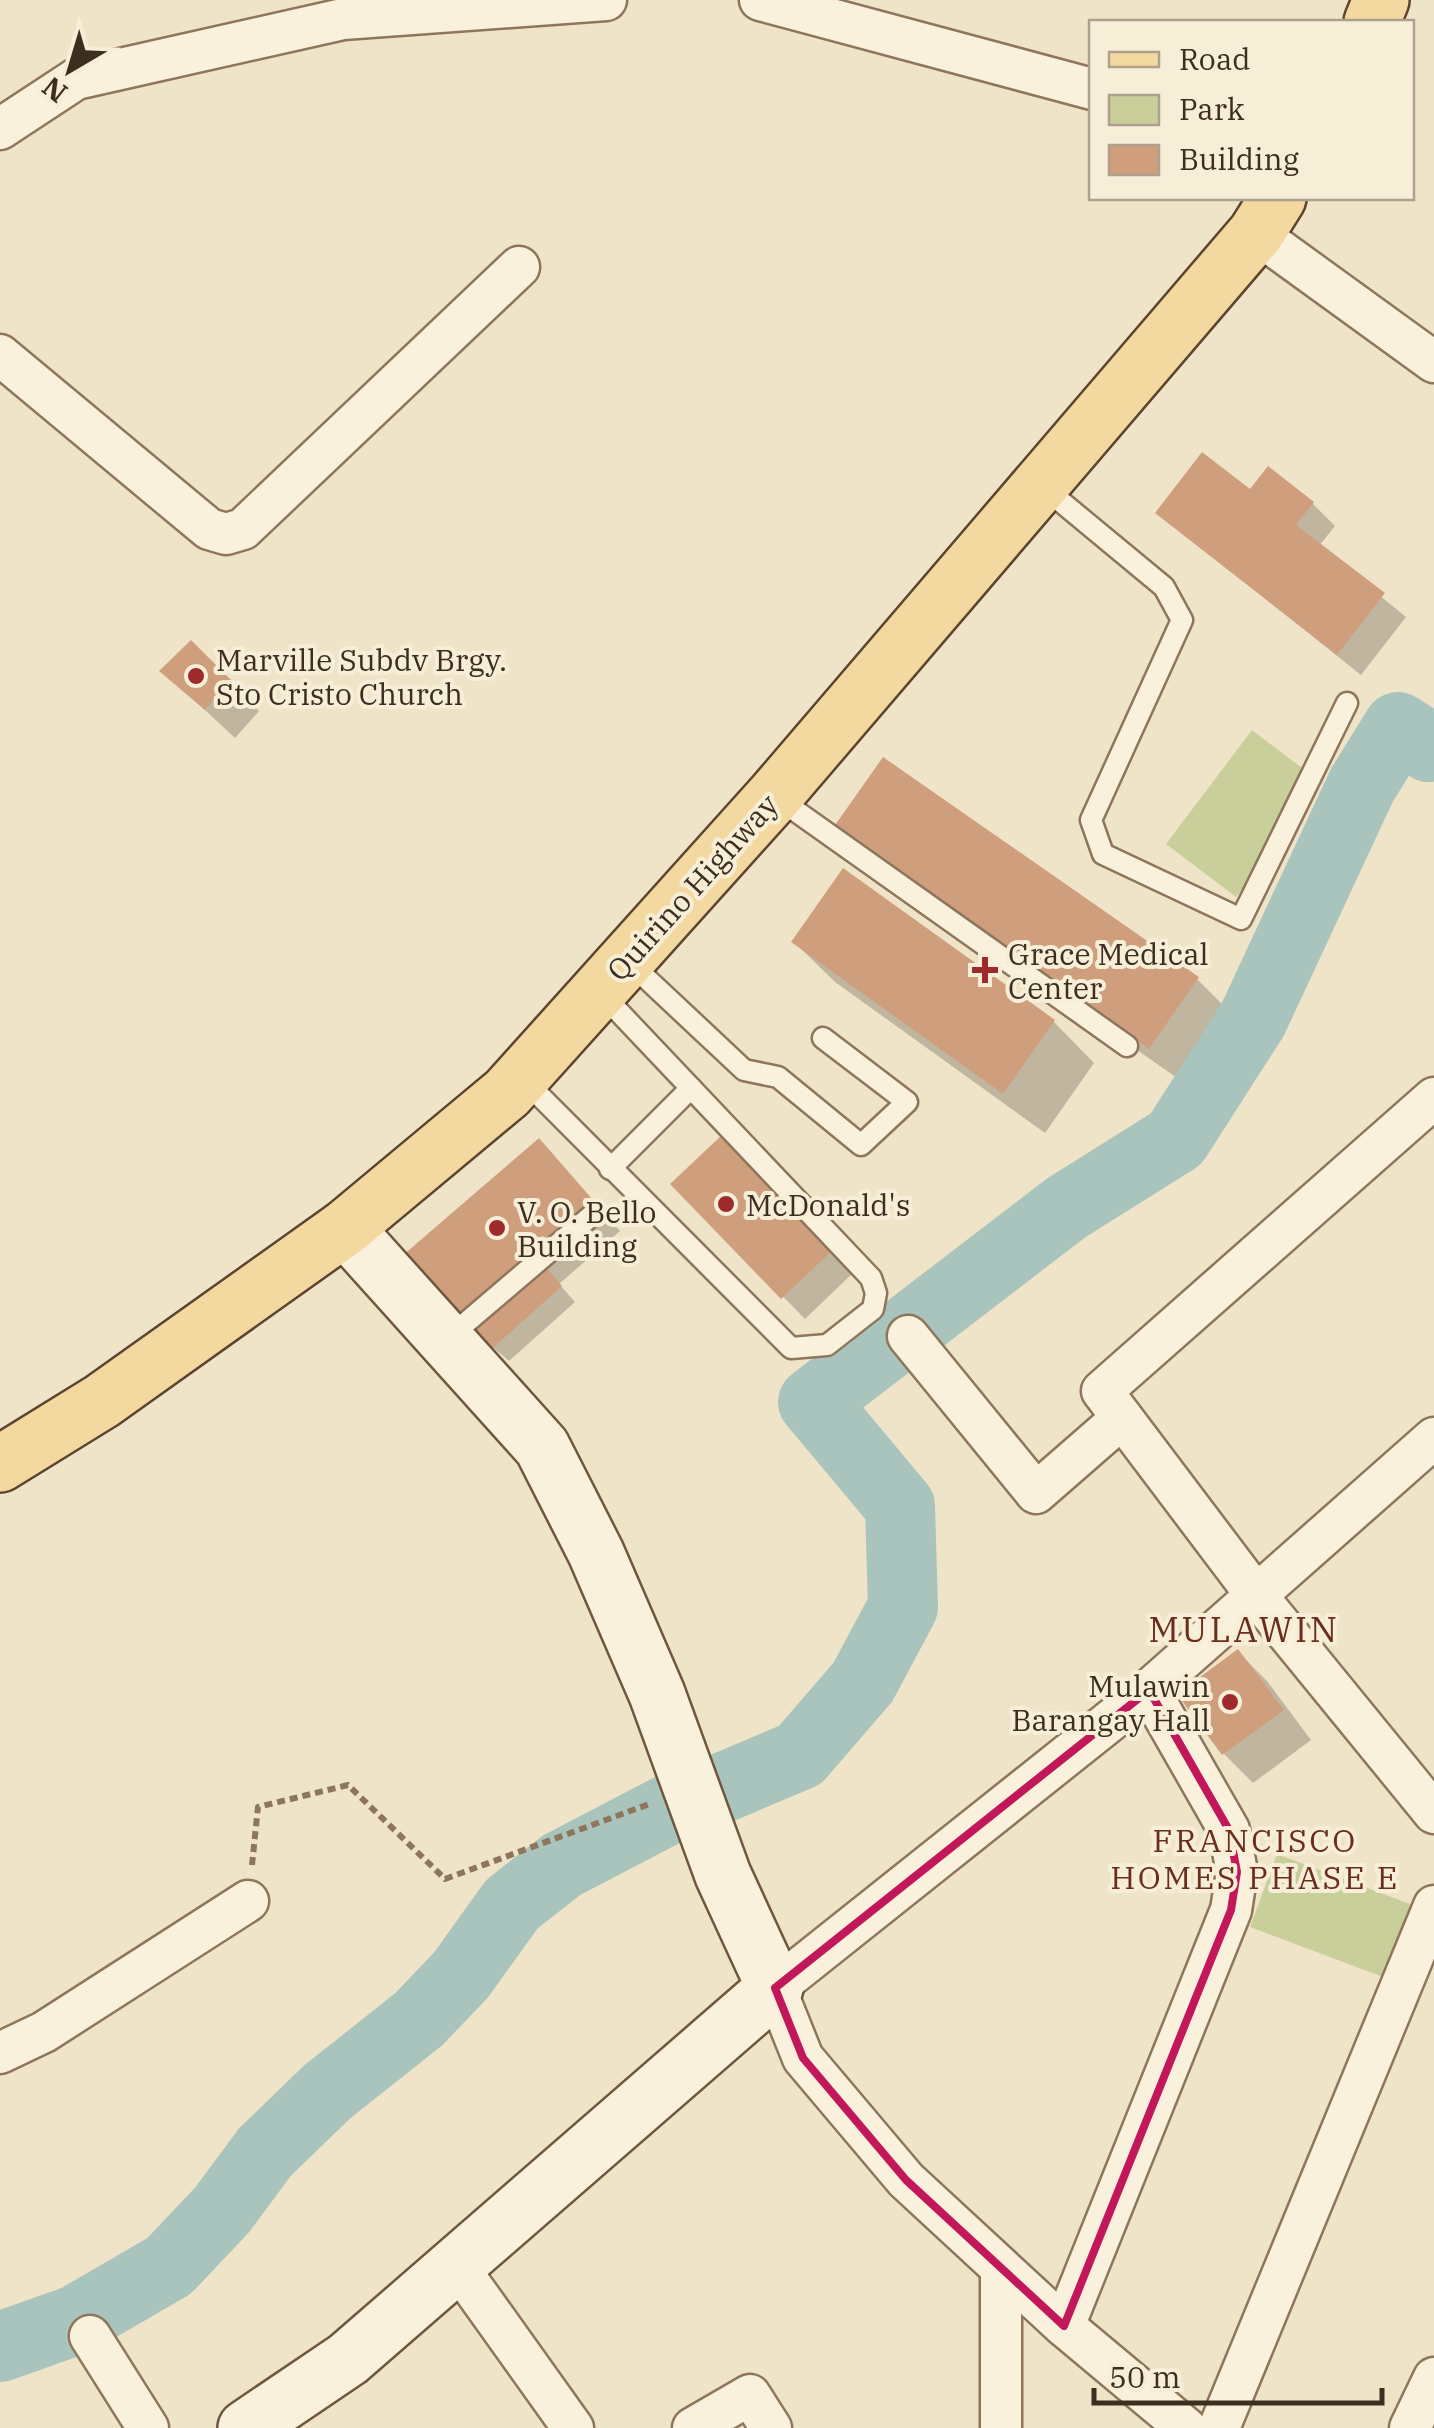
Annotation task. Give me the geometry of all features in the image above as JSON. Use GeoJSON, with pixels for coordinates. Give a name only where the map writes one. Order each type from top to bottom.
{"type":"FeatureCollection","features":[{"type":"Feature","properties":{"kind":"main road","name":"Quirino Highway"},"geometry":{"type":"LineString","coordinates":[[0,1464],[102,1401],[345,1228],[521,1077],[774,796],[1267,215]]}},
{"type":"Feature","properties":{"kind":"street"},"geometry":{"type":"LineString","coordinates":[[0,129],[76,79],[344,19],[606,0]]}},
{"type":"Feature","properties":{"kind":"street"},"geometry":{"type":"LineString","coordinates":[[760,0],[1089,88]]}},
{"type":"Feature","properties":{"kind":"street"},"geometry":{"type":"LineString","coordinates":[[1267,215],[1434,362]]}},
{"type":"Feature","properties":{"kind":"street"},"geometry":{"type":"LineString","coordinates":[[0,355],[209,529],[226,534],[242,529],[519,267]]}},
{"type":"Feature","properties":{"kind":"street"},"geometry":{"type":"LineString","coordinates":[[1428,1794],[1256,1595],[1102,1391],[1434,1098]]}},
{"type":"Feature","properties":{"kind":"street"},"geometry":{"type":"LineString","coordinates":[[345,1228],[542,1447],[596,1553],[723,1875],[802,2058],[906,2180],[1064,2326],[1186,2428]]}},
{"type":"Feature","properties":{"kind":"street"},"geometry":{"type":"LineString","coordinates":[[908,1336],[1036,1493],[1122,1418]]}},
{"type":"Feature","properties":{"kind":"street"},"geometry":{"type":"LineString","coordinates":[[246,2428],[348,2359],[775,1988],[1149,1690],[1434,1438]]}},
{"type":"Feature","properties":{"kind":"street"},"geometry":{"type":"LineString","coordinates":[[1064,2326],[1231,1910],[1237,1872],[1229,1830],[1149,1690]]}},
{"type":"Feature","properties":{"kind":"street"},"geometry":{"type":"LineString","coordinates":[[0,2053],[44,2032],[248,1902]]}},
{"type":"Feature","properties":{"kind":"street"},"geometry":{"type":"LineString","coordinates":[[1219,2428],[1434,1906]]}},
{"type":"Feature","properties":{"kind":"street"},"geometry":{"type":"LineString","coordinates":[[458,2267],[573,2428]]}},
{"type":"Feature","properties":{"kind":"street"},"geometry":{"type":"LineString","coordinates":[[1001,2270],[1001,2428]]}},
{"type":"Feature","properties":{"kind":"street"},"geometry":{"type":"LineString","coordinates":[[90,2336],[148,2428]]}},
{"type":"Feature","properties":{"kind":"street"},"geometry":{"type":"LineString","coordinates":[[1410,2428],[1434,2378]]}},
{"type":"Feature","properties":{"kind":"street"},"geometry":{"type":"LineString","coordinates":[[693,2428],[750,2395],[771,2428]]}},
{"type":"Feature","properties":{"kind":"lane"},"geometry":{"type":"LineString","coordinates":[[1040,485],[1164,587],[1182,620],[1091,820],[1102,854],[1241,919],[1347,702]]}},
{"type":"Feature","properties":{"kind":"lane"},"geometry":{"type":"LineString","coordinates":[[774,796],[1128,1046]]}},
{"type":"Feature","properties":{"kind":"lane"},"geometry":{"type":"LineString","coordinates":[[613,975],[744,1070],[778,1076],[861,1145],[907,1102],[823,1038]]}},
{"type":"Feature","properties":{"kind":"lane"},"geometry":{"type":"LineString","coordinates":[[521,1077],[791,1348],[827,1346],[873,1309],[876,1293],[871,1278],[691,1088],[613,975]]}},
{"type":"Feature","properties":{"kind":"lane"},"geometry":{"type":"LineString","coordinates":[[610,1168],[691,1088]]}},
{"type":"Feature","properties":{"kind":"lane"},"geometry":{"type":"LineString","coordinates":[[446,1340],[591,1216]]}},
{"type":"Feature","properties":{"kind":"path"},"geometry":{"type":"LineString","coordinates":[[248,1902],[258,1807],[348,1785],[445,1879],[659,1800],[687,1777]]}},
{"type":"Feature","properties":{"kind":"highlighted area"},"geometry":{"type":"Polygon","coordinates":[[[1149,1690],[1229,1830],[1237,1872],[1231,1910],[1064,2326],[906,2180],[803,2058],[775,1988],[1149,1690]]]}},
{"type":"Feature","properties":{"kind":"green space"},"geometry":{"type":"Polygon","coordinates":[[[1252,730],[1322,783],[1236,897],[1166,844],[1252,730]]]}},
{"type":"Feature","properties":{"kind":"green space"},"geometry":{"type":"Polygon","coordinates":[[[1277,1854],[1418,1907],[1391,1980],[1250,1927],[1277,1854]]]}},
{"type":"Feature","properties":{"kind":"building"},"geometry":{"type":"Polygon","coordinates":[[[1202,452],[1250,489],[1268,466],[1314,502],[1296,525],[1385,593],[1337,655],[1155,513],[1202,452]]]}},
{"type":"Feature","properties":{"kind":"building","name":"Marville Subdv Brgy. Sto Cristo Church"},"geometry":{"type":"Polygon","coordinates":[[[191,640],[231,680],[205,710],[159,671],[191,640]]]}},
{"type":"Feature","properties":{"kind":"building"},"geometry":{"type":"Polygon","coordinates":[[[883,757],[1199,977],[1149,1049],[833,828],[883,757]]]}},
{"type":"Feature","properties":{"kind":"building"},"geometry":{"type":"Polygon","coordinates":[[[843,868],[1055,1020],[1003,1094],[791,942],[843,868]]]}},
{"type":"Feature","properties":{"kind":"building"},"geometry":{"type":"Polygon","coordinates":[[[723,1134],[834,1249],[781,1299],[670,1184],[723,1134]]]}},
{"type":"Feature","properties":{"kind":"building","name":"V. O. Bello Building"},"geometry":{"type":"Polygon","coordinates":[[[539,1138],[593,1200],[455,1318],[402,1256],[539,1138]]]}},
{"type":"Feature","properties":{"kind":"building"},"geometry":{"type":"Polygon","coordinates":[[[544,1265],[562,1286],[493,1348],[474,1327],[544,1265]]]}},
{"type":"Feature","properties":{"kind":"building","name":"Mulawin Barangay Hall"},"geometry":{"type":"Polygon","coordinates":[[[1238,1649],[1284,1710],[1222,1755],[1177,1694],[1238,1649]]]}},
{"type":"Feature","properties":{"kind":"waterway"},"geometry":{"type":"LineString","coordinates":[[715,1791],[800,1755],[863,1682],[903,1607],[900,1506],[813,1402],[1066,1208],[1176,1139],[1253,1019],[1362,785],[1398,727],[1429,747],[1434,745]]}},
{"type":"Feature","properties":{"kind":"waterway"},"geometry":{"type":"LineString","coordinates":[[0,2347],[76,2320],[169,2266],[222,2210],[265,2152],[327,2092],[419,2019],[461,1975],[512,1904],[562,1865],[677,1805]]}},
{"type":"Feature","properties":{"kind":"place","name":"Marville Subdv Brgy. Sto Cristo Church"},"geometry":{"type":"Point","coordinates":[196,676]}},
{"type":"Feature","properties":{"kind":"place","name":"Grace Medical Center"},"geometry":{"type":"Point","coordinates":[985,970]}},
{"type":"Feature","properties":{"kind":"place","name":"McDonald's"},"geometry":{"type":"Point","coordinates":[726,1204]}},
{"type":"Feature","properties":{"kind":"place","name":"V. O. Bello Building"},"geometry":{"type":"Point","coordinates":[497,1228]}},
{"type":"Feature","properties":{"kind":"place","name":"Mulawin Barangay Hall"},"geometry":{"type":"Point","coordinates":[1230,1702]}},
{"type":"Feature","properties":{"kind":"district","name":"MULAWIN"},"geometry":{"type":"Point","coordinates":[1244,1629]}},
{"type":"Feature","properties":{"kind":"district","name":"FRANCISCO HOMES PHASE E"},"geometry":{"type":"Point","coordinates":[1255,1858]}}]}
